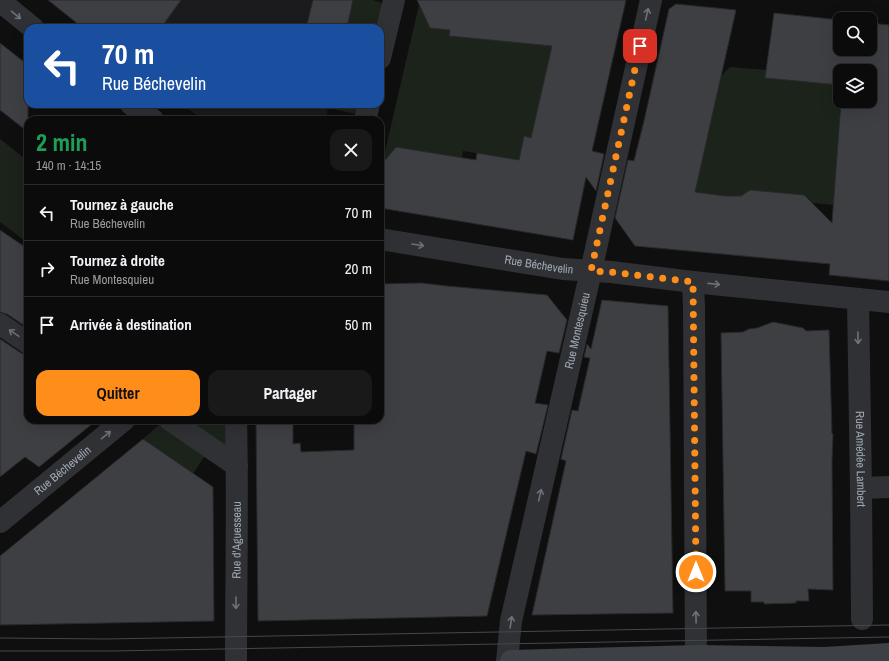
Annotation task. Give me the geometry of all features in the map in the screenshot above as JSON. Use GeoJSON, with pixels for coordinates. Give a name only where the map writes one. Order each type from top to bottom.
{"type":"FeatureCollection","features":[{"type":"Feature","properties":{"kind":"street"},"geometry":{"type":"LineString","coordinates":[[384,41],[394,0]]}},
{"type":"Feature","properties":{"kind":"street","name":"Rue Montesquieu"},"geometry":{"type":"LineString","coordinates":[[507,661],[511,621],[651,0]]}},
{"type":"Feature","properties":{"kind":"street"},"geometry":{"type":"LineString","coordinates":[[0,1],[28,24]]}},
{"type":"Feature","properties":{"kind":"street"},"geometry":{"type":"LineString","coordinates":[[136,108],[148,116]]}},
{"type":"Feature","properties":{"kind":"street","name":"Rue Béchevelin"},"geometry":{"type":"LineString","coordinates":[[384,240],[563,269],[611,272],[889,302]]}},
{"type":"Feature","properties":{"kind":"street"},"geometry":{"type":"LineString","coordinates":[[693,282],[696,656]]}},
{"type":"Feature","properties":{"kind":"street","name":"Rue Amédée Lambert"},"geometry":{"type":"LineString","coordinates":[[858,299],[862,619]]}},
{"type":"Feature","properties":{"kind":"street"},"geometry":{"type":"LineString","coordinates":[[0,324],[24,340]]}},
{"type":"Feature","properties":{"kind":"street","name":"Rue Béchevelin"},"geometry":{"type":"LineString","coordinates":[[0,522],[119,424]]}},
{"type":"Feature","properties":{"kind":"street"},"geometry":{"type":"LineString","coordinates":[[176,424],[237,466]]}},
{"type":"Feature","properties":{"kind":"street","name":"Rue d'Aguesseau"},"geometry":{"type":"LineString","coordinates":[[236,424],[236,661]]}},
{"type":"Feature","properties":{"kind":"street"},"geometry":{"type":"LineString","coordinates":[[861,488],[889,487]]}},
{"type":"Feature","properties":{"kind":"street"},"geometry":{"type":"LineString","coordinates":[[510,661],[696,656],[783,659],[889,654]]}},
{"type":"Feature","properties":{"kind":"shaded area"},"geometry":{"type":"Polygon","coordinates":[[[109,0],[353,0],[348,24],[94,24],[109,0]]]}},
{"type":"Feature","properties":{"kind":"shaded area"},"geometry":{"type":"Polygon","coordinates":[[[353,0],[373,0],[388,5],[381,24],[348,24],[353,0]]]}},
{"type":"Feature","properties":{"kind":"shaded area"},"geometry":{"type":"Polygon","coordinates":[[[419,5],[430,28],[450,30],[449,36],[511,42],[553,37],[558,49],[536,139],[524,136],[519,160],[463,151],[462,158],[396,147],[384,162],[384,155],[419,5]]]}},
{"type":"Feature","properties":{"kind":"shaded area"},"geometry":{"type":"Polygon","coordinates":[[[730,67],[766,70],[765,78],[816,82],[833,78],[833,108],[841,108],[834,205],[812,203],[782,193],[750,190],[741,196],[725,196],[693,192],[715,104],[715,82],[730,67]]]}},
{"type":"Feature","properties":{"kind":"shaded area"},"geometry":{"type":"Polygon","coordinates":[[[187,108],[328,108],[326,116],[198,116],[187,108]]]}},
{"type":"Feature","properties":{"kind":"shaded area"},"geometry":{"type":"Polygon","coordinates":[[[328,108],[362,108],[361,115],[328,108]]]}},
{"type":"Feature","properties":{"kind":"shaded area"},"geometry":{"type":"Polygon","coordinates":[[[0,139],[24,158],[24,240],[0,222],[0,139]]]}},
{"type":"Feature","properties":{"kind":"shaded area"},"geometry":{"type":"Polygon","coordinates":[[[160,424],[165,424],[206,454],[193,474],[143,439],[160,424]]]}},
{"type":"Feature","properties":{"kind":"shaded area"},"geometry":{"type":"Polygon","coordinates":[[[187,424],[228,424],[229,453],[187,424]]]}},
{"type":"Feature","properties":{"kind":"building"},"geometry":{"type":"Polygon","coordinates":[[[48,0],[181,0],[164,24],[78,24],[48,0]]]}},
{"type":"Feature","properties":{"kind":"building"},"geometry":{"type":"Polygon","coordinates":[[[313,0],[353,0],[348,24],[307,24],[313,0]]]}},
{"type":"Feature","properties":{"kind":"building"},"geometry":{"type":"Polygon","coordinates":[[[417,0],[626,0],[592,151],[604,154],[596,191],[586,177],[573,240],[384,209],[384,161],[396,147],[476,160],[477,153],[519,160],[524,136],[531,138],[552,46],[449,36],[450,30],[430,28],[417,0]]]}},
{"type":"Feature","properties":{"kind":"building"},"geometry":{"type":"Polygon","coordinates":[[[676,4],[736,10],[695,192],[725,196],[741,196],[750,190],[804,195],[832,223],[840,108],[877,108],[877,64],[833,64],[833,84],[765,78],[774,13],[833,19],[833,56],[877,56],[877,24],[889,25],[889,281],[829,275],[830,264],[635,246],[615,218],[628,160],[634,161],[669,9],[676,4]]]}},
{"type":"Feature","properties":{"kind":"building"},"geometry":{"type":"Polygon","coordinates":[[[0,43],[24,62],[24,108],[28,108],[28,116],[24,116],[24,129],[0,110],[0,43]]]}},
{"type":"Feature","properties":{"kind":"building"},"geometry":{"type":"Polygon","coordinates":[[[0,230],[24,246],[24,325],[7,314],[0,312],[0,230]]]}},
{"type":"Feature","properties":{"kind":"building"},"geometry":{"type":"Polygon","coordinates":[[[421,283],[547,295],[567,320],[559,353],[547,351],[535,403],[548,405],[536,454],[526,451],[487,616],[258,621],[256,424],[293,424],[293,444],[300,443],[301,452],[354,450],[354,424],[384,424],[384,284],[421,283]]]}},
{"type":"Feature","properties":{"kind":"building"},"geometry":{"type":"Polygon","coordinates":[[[602,300],[668,306],[673,613],[532,615],[566,461],[561,459],[572,410],[578,411],[590,358],[584,357],[587,344],[591,349],[602,300]]]}},
{"type":"Feature","properties":{"kind":"building"},"geometry":{"type":"Polygon","coordinates":[[[773,322],[803,328],[806,331],[829,330],[833,434],[833,590],[808,589],[809,601],[764,604],[764,602],[751,602],[751,591],[725,591],[721,333],[743,332],[773,322]]]}},
{"type":"Feature","properties":{"kind":"building"},"geometry":{"type":"Polygon","coordinates":[[[0,339],[24,354],[24,424],[92,424],[39,467],[25,457],[0,477],[0,339]]]}},
{"type":"Feature","properties":{"kind":"building"},"geometry":{"type":"Polygon","coordinates":[[[143,439],[213,487],[214,621],[0,625],[0,556],[143,439]]]}},
{"type":"Feature","properties":{"kind":"tram line"},"geometry":{"type":"LineString","coordinates":[[0,638],[106,639],[889,625]]}},
{"type":"Feature","properties":{"kind":"tram line"},"geometry":{"type":"LineString","coordinates":[[0,651],[110,651],[889,637]]}},
{"type":"Feature","properties":{"kind":"route"},"geometry":{"type":"LineString","coordinates":[[640,46],[591,271],[693,282],[696,572]]}}]}
